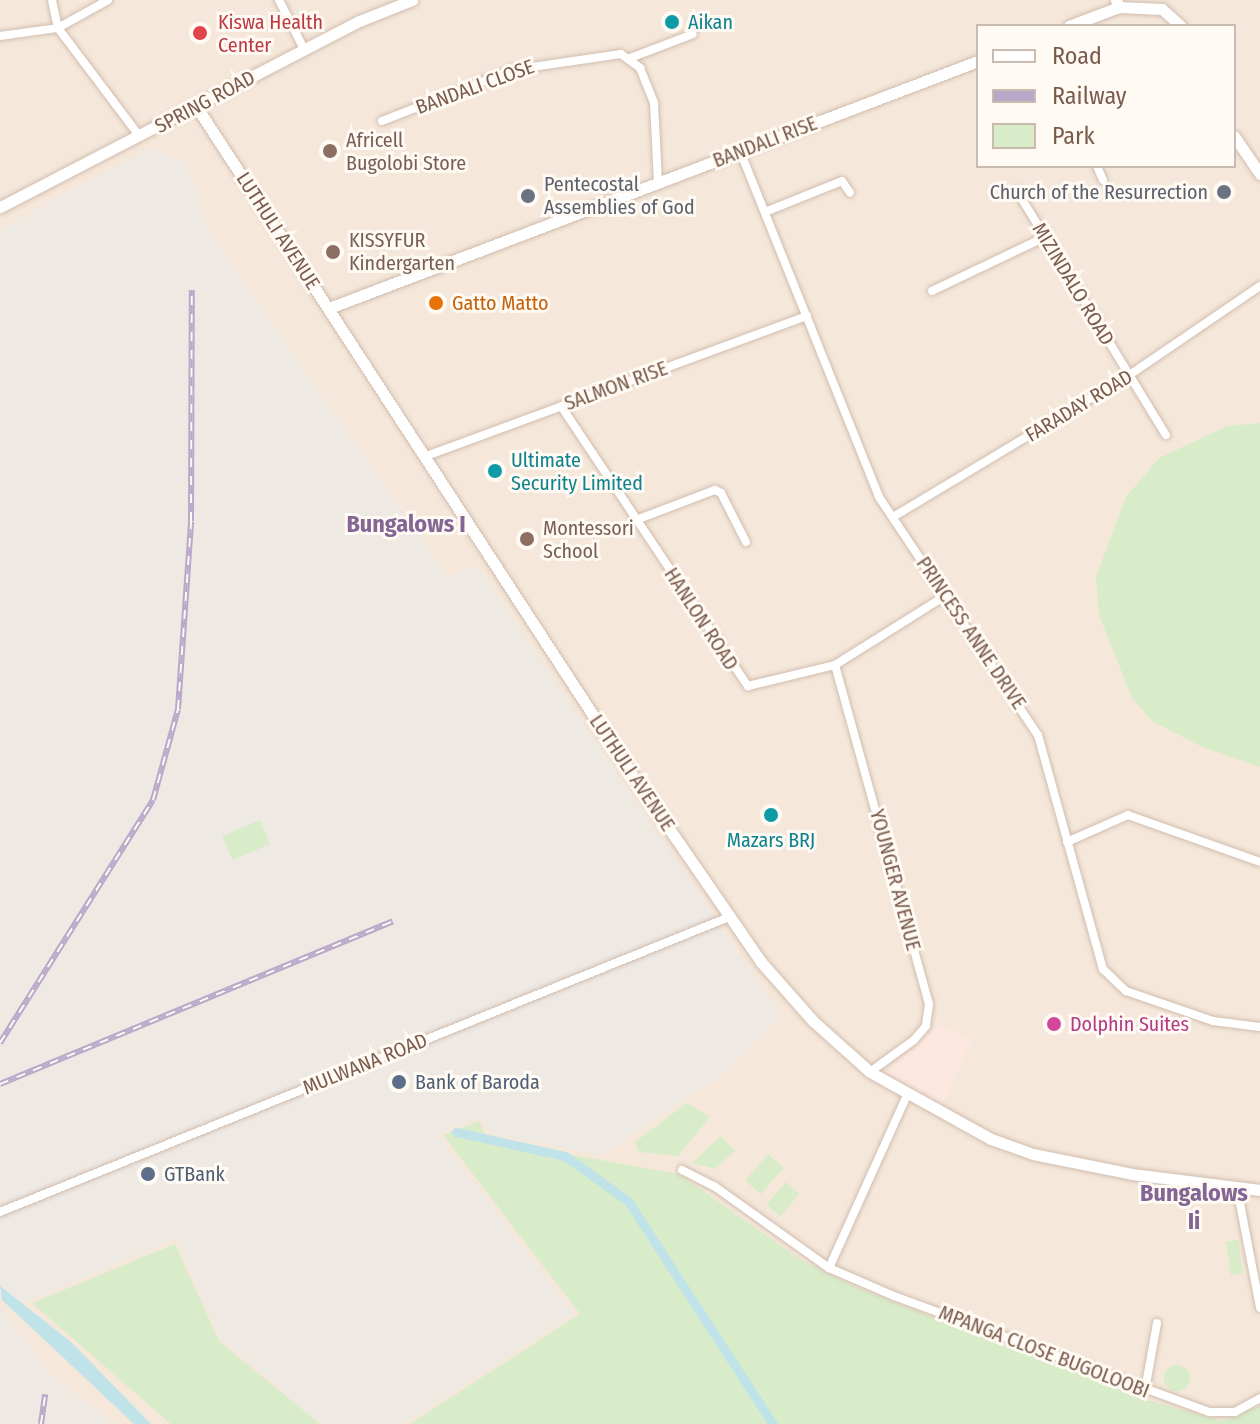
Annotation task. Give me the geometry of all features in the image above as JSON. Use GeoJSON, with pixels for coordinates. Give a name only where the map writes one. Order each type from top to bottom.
{"type":"FeatureCollection","features":[{"type":"Feature","properties":{"kind":"street"},"geometry":{"type":"LineString","coordinates":[[52,0],[58,28],[140,137]]}},
{"type":"Feature","properties":{"kind":"street"},"geometry":{"type":"LineString","coordinates":[[0,36],[58,28],[108,0]]}},
{"type":"Feature","properties":{"kind":"street"},"geometry":{"type":"LineString","coordinates":[[279,0],[304,49]]}},
{"type":"Feature","properties":{"kind":"street","name":"SPRING ROAD"},"geometry":{"type":"LineString","coordinates":[[0,207],[140,137],[304,49],[412,0]]}},
{"type":"Feature","properties":{"kind":"street"},"geometry":{"type":"LineString","coordinates":[[1073,24],[1117,3],[1162,9],[1179,24]]}},
{"type":"Feature","properties":{"kind":"street"},"geometry":{"type":"LineString","coordinates":[[658,182],[657,115],[640,68],[630,58],[693,34]]}},
{"type":"Feature","properties":{"kind":"street","name":"BANDALI CLOSE"},"geometry":{"type":"LineString","coordinates":[[382,121],[541,63],[607,54],[630,58]]}},
{"type":"Feature","properties":{"kind":"street","name":"BANDALI RISE"},"geometry":{"type":"LineString","coordinates":[[329,308],[976,62]]}},
{"type":"Feature","properties":{"kind":"street","name":"LUTHULI AVENUE"},"geometry":{"type":"LineString","coordinates":[[196,106],[729,917],[813,1021],[870,1072],[991,1139],[1033,1154],[1260,1190]]}},
{"type":"Feature","properties":{"kind":"street"},"geometry":{"type":"LineString","coordinates":[[1236,139],[1260,174]]}},
{"type":"Feature","properties":{"kind":"street","name":"PRINCESS ANNE DRIVE"},"geometry":{"type":"LineString","coordinates":[[740,151],[872,482],[1033,724],[1100,961],[1111,981],[1203,1018],[1260,1027]]}},
{"type":"Feature","properties":{"kind":"street"},"geometry":{"type":"LineString","coordinates":[[1098,168],[1103,180]]}},
{"type":"Feature","properties":{"kind":"street"},"geometry":{"type":"LineString","coordinates":[[765,212],[842,181],[850,193]]}},
{"type":"Feature","properties":{"kind":"street","name":"MIZINDALO ROAD"},"geometry":{"type":"LineString","coordinates":[[1017,191],[1166,435]]}},
{"type":"Feature","properties":{"kind":"street"},"geometry":{"type":"LineString","coordinates":[[932,291],[1045,237]]}},
{"type":"Feature","properties":{"kind":"street","name":"FARADAY ROAD"},"geometry":{"type":"LineString","coordinates":[[893,517],[1128,376],[1260,286]]}},
{"type":"Feature","properties":{"kind":"street","name":"SALMON RISE"},"geometry":{"type":"LineString","coordinates":[[426,456],[807,316]]}},
{"type":"Feature","properties":{"kind":"street","name":"HANLON ROAD"},"geometry":{"type":"LineString","coordinates":[[561,406],[748,686],[835,665],[945,596]]}},
{"type":"Feature","properties":{"kind":"street"},"geometry":{"type":"LineString","coordinates":[[636,520],[715,490],[721,493],[746,542]]}},
{"type":"Feature","properties":{"kind":"street","name":"YOUNGER AVENUE"},"geometry":{"type":"LineString","coordinates":[[835,665],[929,1004],[926,1026],[914,1040],[870,1072]]}},
{"type":"Feature","properties":{"kind":"street"},"geometry":{"type":"LineString","coordinates":[[1067,842],[1128,815],[1260,862]]}},
{"type":"Feature","properties":{"kind":"street","name":"MULWANA ROAD"},"geometry":{"type":"LineString","coordinates":[[0,1212],[729,917]]}},
{"type":"Feature","properties":{"kind":"street"},"geometry":{"type":"LineString","coordinates":[[829,1268],[907,1095]]}},
{"type":"Feature","properties":{"kind":"street","name":"MPANGA CLOSE BUGOLOOBI"},"geometry":{"type":"LineString","coordinates":[[682,1170],[714,1186],[829,1268],[1145,1390],[1221,1414],[1260,1398]]}},
{"type":"Feature","properties":{"kind":"street"},"geometry":{"type":"LineString","coordinates":[[1237,1188],[1260,1308]]}},
{"type":"Feature","properties":{"kind":"street"},"geometry":{"type":"LineString","coordinates":[[1145,1390],[1157,1323]]}},
{"type":"Feature","properties":{"kind":"shaded area"},"geometry":{"type":"Polygon","coordinates":[[[0,0],[1260,0],[1260,1424],[0,1424],[0,0]]]}},
{"type":"Feature","properties":{"kind":"shaded area"},"geometry":{"type":"Polygon","coordinates":[[[152,148],[187,164],[207,230],[448,578],[476,565],[781,1016],[724,1073],[601,1155],[492,1134],[482,1116],[438,1135],[574,1314],[403,1424],[322,1424],[220,1338],[177,1238],[20,1305],[0,1286],[0,229],[152,148]]]}},
{"type":"Feature","properties":{"kind":"shaded area"},"geometry":{"type":"Polygon","coordinates":[[[940,1025],[972,1040],[941,1108],[885,1073],[940,1025]]]}},
{"type":"Feature","properties":{"kind":"shaded area"},"geometry":{"type":"Polygon","coordinates":[[[0,1308],[48,1372],[114,1424],[0,1424],[0,1308]]]}},
{"type":"Feature","properties":{"kind":"green space"},"geometry":{"type":"Polygon","coordinates":[[[1260,423],[1260,767],[1202,747],[1152,721],[1132,698],[1099,615],[1096,576],[1126,497],[1159,458],[1227,426],[1260,423]]]}},
{"type":"Feature","properties":{"kind":"green space"},"geometry":{"type":"Polygon","coordinates":[[[260,820],[270,844],[232,860],[222,836],[260,820]]]}},
{"type":"Feature","properties":{"kind":"green space"},"geometry":{"type":"Polygon","coordinates":[[[687,1103],[710,1117],[678,1156],[639,1152],[635,1142],[687,1103]]]}},
{"type":"Feature","properties":{"kind":"green space"},"geometry":{"type":"Polygon","coordinates":[[[479,1121],[488,1140],[679,1174],[801,1260],[860,1289],[1143,1399],[1222,1421],[1260,1406],[1260,1424],[410,1424],[580,1314],[443,1135],[479,1121]]]}},
{"type":"Feature","properties":{"kind":"green space"},"geometry":{"type":"Polygon","coordinates":[[[721,1136],[735,1151],[715,1169],[692,1163],[721,1136]]]}},
{"type":"Feature","properties":{"kind":"green space"},"geometry":{"type":"Polygon","coordinates":[[[768,1154],[784,1168],[761,1194],[745,1180],[768,1154]]]}},
{"type":"Feature","properties":{"kind":"green space"},"geometry":{"type":"Polygon","coordinates":[[[786,1182],[800,1194],[780,1216],[766,1205],[786,1182]]]}},
{"type":"Feature","properties":{"kind":"green space"},"geometry":{"type":"Polygon","coordinates":[[[1238,1240],[1243,1274],[1231,1275],[1226,1242],[1238,1240]]]}},
{"type":"Feature","properties":{"kind":"green space"},"geometry":{"type":"Polygon","coordinates":[[[175,1244],[219,1341],[320,1424],[171,1424],[32,1303],[175,1244]]]}},
{"type":"Feature","properties":{"kind":"green space"},"geometry":{"type":"Polygon","coordinates":[[[1177,1365],[1186,1369],[1190,1378],[1186,1387],[1177,1391],[1168,1387],[1164,1378],[1168,1369],[1177,1365]]]}},
{"type":"Feature","properties":{"kind":"water"},"geometry":{"type":"Polygon","coordinates":[[[0,1286],[71,1342],[151,1424],[134,1424],[2,1300],[0,1286]]]}},
{"type":"Feature","properties":{"kind":"waterway"},"geometry":{"type":"LineString","coordinates":[[456,1132],[565,1156],[628,1201],[773,1424]]}},
{"type":"Feature","properties":{"kind":"railway"},"geometry":{"type":"LineString","coordinates":[[0,1043],[153,800],[178,709],[191,521],[192,290]]}},
{"type":"Feature","properties":{"kind":"railway"},"geometry":{"type":"LineString","coordinates":[[0,1084],[393,921]]}},
{"type":"Feature","properties":{"kind":"railway"},"geometry":{"type":"LineString","coordinates":[[41,1424],[45,1394]]}},
{"type":"Feature","properties":{"kind":"place","name":"Aikan"},"geometry":{"type":"Point","coordinates":[672,22]}},
{"type":"Feature","properties":{"kind":"place","name":"Kiswa Health Center"},"geometry":{"type":"Point","coordinates":[200,33]}},
{"type":"Feature","properties":{"kind":"place","name":"Africell Bugolobi Store"},"geometry":{"type":"Point","coordinates":[330,151]}},
{"type":"Feature","properties":{"kind":"place","name":"Church of the Resurrection"},"geometry":{"type":"Point","coordinates":[1224,192]}},
{"type":"Feature","properties":{"kind":"place","name":"Pentecostal Assemblies of God"},"geometry":{"type":"Point","coordinates":[528,196]}},
{"type":"Feature","properties":{"kind":"place","name":"KISSYFUR Kindergarten"},"geometry":{"type":"Point","coordinates":[333,252]}},
{"type":"Feature","properties":{"kind":"place","name":"Gatto Matto"},"geometry":{"type":"Point","coordinates":[436,303]}},
{"type":"Feature","properties":{"kind":"place","name":"Ultimate Security Limited"},"geometry":{"type":"Point","coordinates":[495,471]}},
{"type":"Feature","properties":{"kind":"place","name":"Montessori School"},"geometry":{"type":"Point","coordinates":[527,539]}},
{"type":"Feature","properties":{"kind":"place","name":"Mazars BRJ"},"geometry":{"type":"Point","coordinates":[771,815]}},
{"type":"Feature","properties":{"kind":"place","name":"Dolphin Suites"},"geometry":{"type":"Point","coordinates":[1054,1024]}},
{"type":"Feature","properties":{"kind":"place","name":"Bank of Baroda"},"geometry":{"type":"Point","coordinates":[399,1082]}},
{"type":"Feature","properties":{"kind":"place","name":"GTBank"},"geometry":{"type":"Point","coordinates":[148,1174]}},
{"type":"Feature","properties":{"kind":"district","name":"Bungalows I"},"geometry":{"type":"Point","coordinates":[406,525]}},
{"type":"Feature","properties":{"kind":"district","name":"Bungalows Ii"},"geometry":{"type":"Point","coordinates":[1194,1208]}}]}
